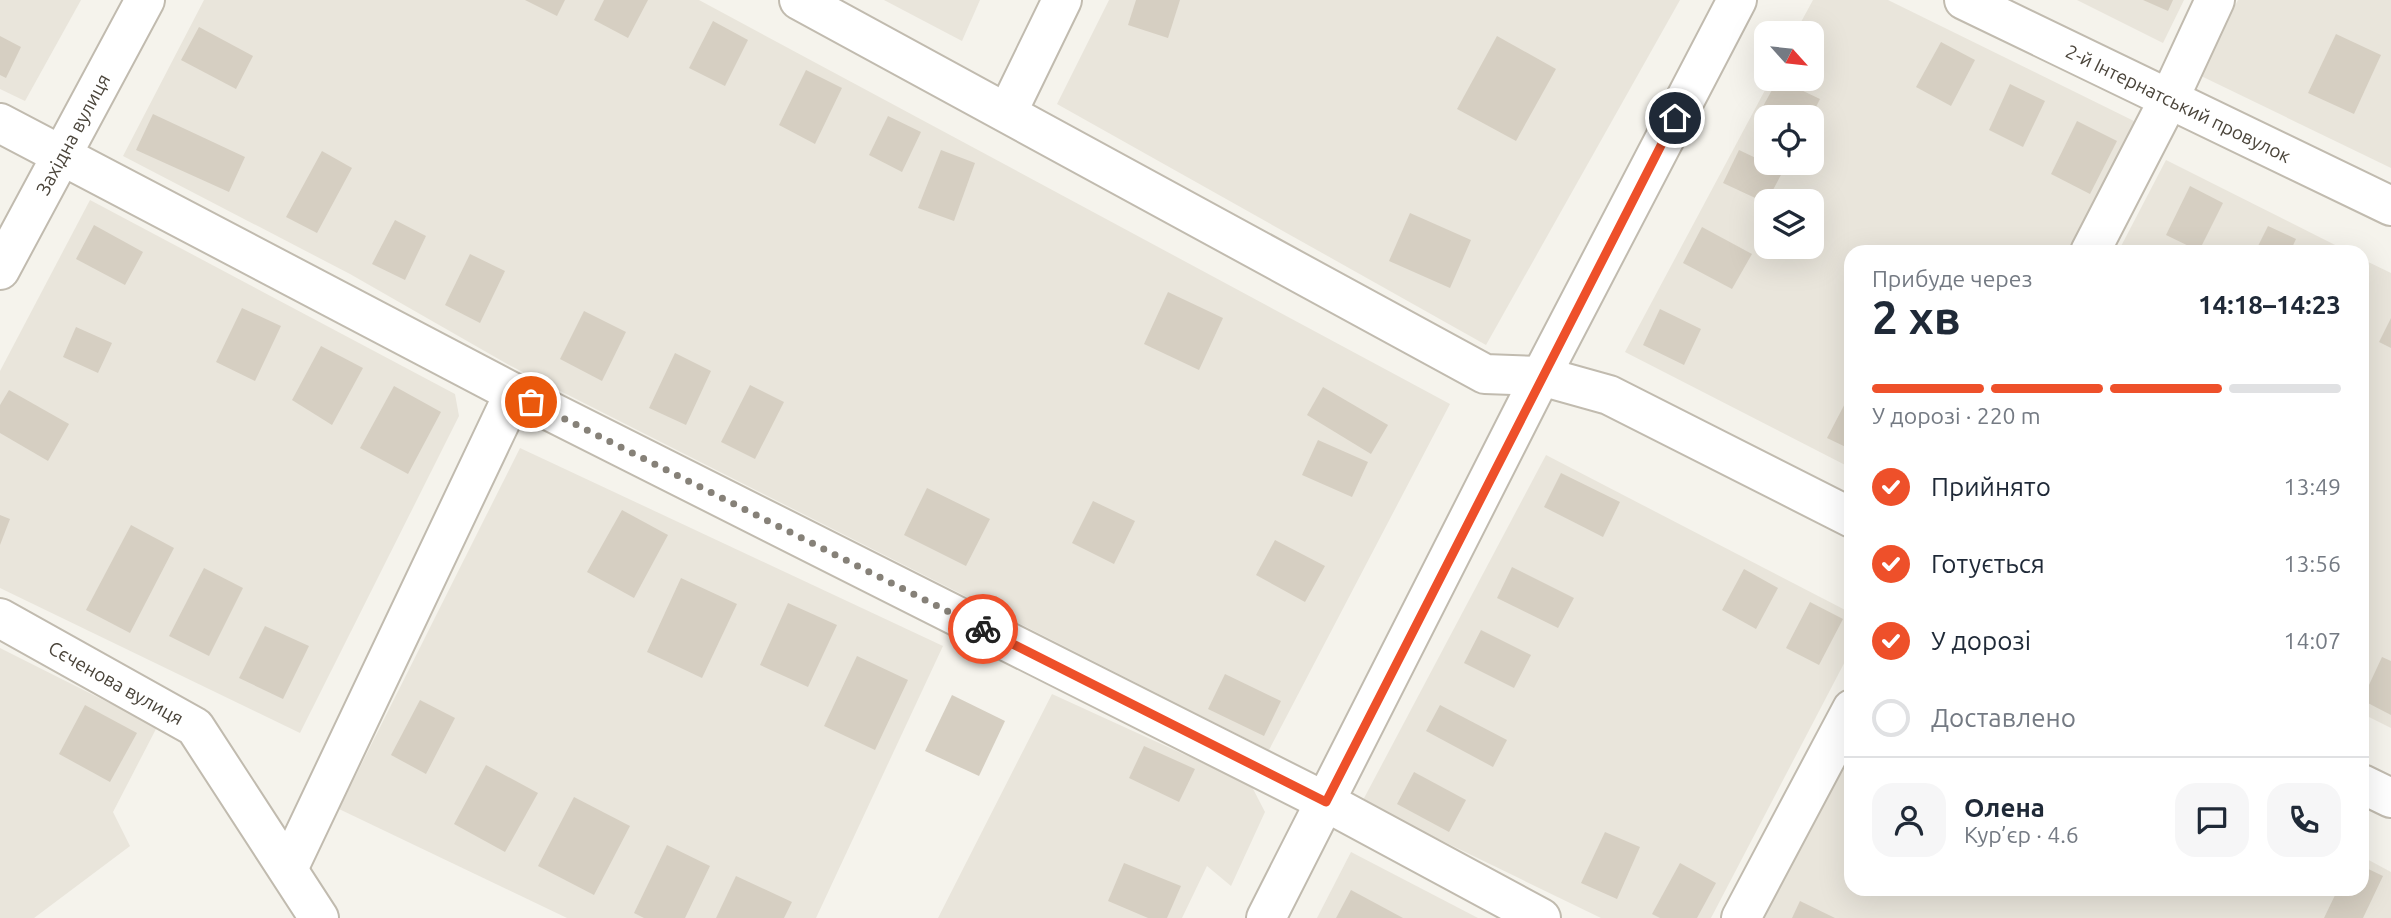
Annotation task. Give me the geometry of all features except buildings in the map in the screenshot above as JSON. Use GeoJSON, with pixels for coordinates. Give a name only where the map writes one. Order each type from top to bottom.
{"type":"FeatureCollection","features":[{"type":"Feature","properties":{"kind":"street","name":"Західна вулиця"},"geometry":{"type":"LineString","coordinates":[[0,270],[145,0]]}},
{"type":"Feature","properties":{"kind":"street"},"geometry":{"type":"LineString","coordinates":[[799,0],[1008,111],[1485,374],[1541,376],[1609,395],[1844,514]]}},
{"type":"Feature","properties":{"kind":"street"},"geometry":{"type":"LineString","coordinates":[[1008,111],[1062,0]]}},
{"type":"Feature","properties":{"kind":"street"},"geometry":{"type":"LineString","coordinates":[[1266,918],[1541,376],[1737,0]]}},
{"type":"Feature","properties":{"kind":"street","name":"2-й Інтернатський провулок"},"geometry":{"type":"LineString","coordinates":[[1964,0],[2170,97],[2391,206]]}},
{"type":"Feature","properties":{"kind":"street"},"geometry":{"type":"LineString","coordinates":[[2094,245],[2170,97],[2215,0]]}},
{"type":"Feature","properties":{"kind":"street"},"geometry":{"type":"LineString","coordinates":[[0,123],[523,397],[1326,802],[1541,918]]}},
{"type":"Feature","properties":{"kind":"street"},"geometry":{"type":"LineString","coordinates":[[289,867],[523,397]]}},
{"type":"Feature","properties":{"kind":"street","name":"Сєченова вулиця"},"geometry":{"type":"LineString","coordinates":[[0,618],[195,727],[289,867],[319,918]]}},
{"type":"Feature","properties":{"kind":"street"},"geometry":{"type":"LineString","coordinates":[[1741,918],[1844,724]]}},
{"type":"Feature","properties":{"kind":"street"},"geometry":{"type":"LineString","coordinates":[[2369,788],[2391,799]]}},
{"type":"Feature","properties":{"kind":"shaded area"},"geometry":{"type":"Polygon","coordinates":[[[0,0],[81,0],[25,101],[0,89],[0,0]]]}},
{"type":"Feature","properties":{"kind":"shaded area"},"geometry":{"type":"Polygon","coordinates":[[[204,0],[699,0],[1450,404],[1269,750],[509,365],[350,274],[123,156],[204,0]]]}},
{"type":"Feature","properties":{"kind":"shaded area"},"geometry":{"type":"Polygon","coordinates":[[[884,0],[980,0],[962,41],[884,0]]]}},
{"type":"Feature","properties":{"kind":"shaded area"},"geometry":{"type":"Polygon","coordinates":[[[1109,0],[1680,0],[1486,345],[1057,104],[1109,0]]]}},
{"type":"Feature","properties":{"kind":"shaded area"},"geometry":{"type":"Polygon","coordinates":[[[1813,0],[1888,0],[2138,123],[2076,245],[1844,245],[1844,464],[1625,352],[1754,111],[1754,175],[1824,175],[1824,105],[1757,105],[1765,91],[1824,91],[1824,21],[1802,21],[1813,0]]]}},
{"type":"Feature","properties":{"kind":"shaded area"},"geometry":{"type":"Polygon","coordinates":[[[2077,0],[2184,0],[2163,43],[2077,0]]]}},
{"type":"Feature","properties":{"kind":"shaded area"},"geometry":{"type":"Polygon","coordinates":[[[2238,0],[2391,0],[2391,168],[2199,75],[2238,0]]]}},
{"type":"Feature","properties":{"kind":"shaded area"},"geometry":{"type":"Polygon","coordinates":[[[2166,160],[2335,245],[2122,245],[2166,160]]]}},
{"type":"Feature","properties":{"kind":"shaded area"},"geometry":{"type":"Polygon","coordinates":[[[90,200],[455,394],[459,416],[300,733],[0,588],[0,371],[90,200]]]}},
{"type":"Feature","properties":{"kind":"shaded area"},"geometry":{"type":"Polygon","coordinates":[[[2369,262],[2391,273],[2391,728],[2369,717],[2369,262]]]}},
{"type":"Feature","properties":{"kind":"shaded area"},"geometry":{"type":"Polygon","coordinates":[[[520,448],[943,646],[816,918],[567,918],[339,809],[520,448]]]}},
{"type":"Feature","properties":{"kind":"shaded area"},"geometry":{"type":"Polygon","coordinates":[[[1546,455],[1844,609],[1844,663],[1711,918],[1601,918],[1362,802],[1546,455]]]}},
{"type":"Feature","properties":{"kind":"shaded area"},"geometry":{"type":"Polygon","coordinates":[[[0,648],[157,727],[113,812],[130,846],[34,918],[0,918],[0,648]]]}},
{"type":"Feature","properties":{"kind":"shaded area"},"geometry":{"type":"Polygon","coordinates":[[[1052,694],[1251,785],[1265,812],[1231,886],[1207,866],[1182,918],[938,918],[1052,694]]]}},
{"type":"Feature","properties":{"kind":"shaded area"},"geometry":{"type":"Polygon","coordinates":[[[1844,759],[1844,896],[2369,896],[2369,860],[2391,872],[2391,918],[1758,918],[1844,759]]]}},
{"type":"Feature","properties":{"kind":"shaded area"},"geometry":{"type":"Polygon","coordinates":[[[1351,852],[1478,918],[1317,918],[1351,852]]]}},
{"type":"Feature","properties":{"kind":"way so far"},"geometry":{"type":"LineString","coordinates":[[531,402],[983,629]]}},
{"type":"Feature","properties":{"kind":"route"},"geometry":{"type":"LineString","coordinates":[[983,629],[1326,802],[1541,376],[1675,118]]}}]}
